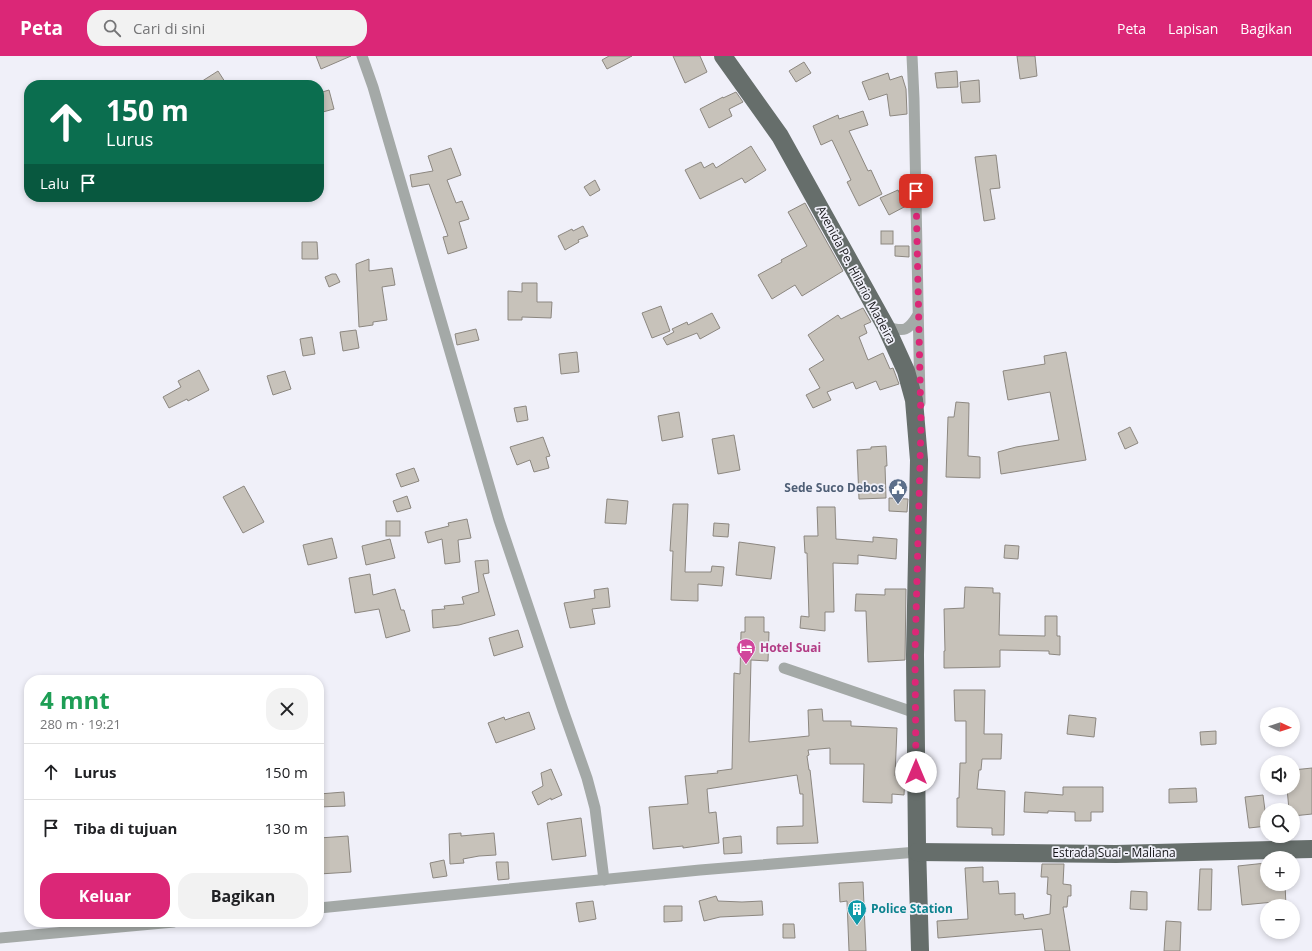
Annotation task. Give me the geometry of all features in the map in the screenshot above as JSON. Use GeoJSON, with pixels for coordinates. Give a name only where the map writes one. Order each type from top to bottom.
{"type":"FeatureCollection","features":[{"type":"Feature","properties":{"kind":"main road","name":"Avenida Pe. Hilario Madeira"},"geometry":{"type":"LineString","coordinates":[[723,56],[780,136],[886,326],[906,371],[914,400],[919,460],[915,647],[917,852],[920,951]]}},
{"type":"Feature","properties":{"kind":"main road","name":"Estrada Suai - Maliana"},"geometry":{"type":"LineString","coordinates":[[917,852],[1116,854],[1312,849]]}},
{"type":"Feature","properties":{"kind":"street"},"geometry":{"type":"LineString","coordinates":[[362,56],[380,109],[499,520],[587,778],[595,808],[604,880]]}},
{"type":"Feature","properties":{"kind":"street"},"geometry":{"type":"LineString","coordinates":[[912,56],[921,425],[919,460]]}},
{"type":"Feature","properties":{"kind":"street"},"geometry":{"type":"LineString","coordinates":[[886,326],[900,331],[911,326],[919,314]]}},
{"type":"Feature","properties":{"kind":"street"},"geometry":{"type":"LineString","coordinates":[[784,668],[916,713]]}},
{"type":"Feature","properties":{"kind":"street"},"geometry":{"type":"LineString","coordinates":[[324,908],[700,870],[917,852]]}},
{"type":"Feature","properties":{"kind":"street"},"geometry":{"type":"LineString","coordinates":[[0,938],[120,927]]}},
{"type":"Feature","properties":{"kind":"building"},"geometry":{"type":"Polygon","coordinates":[[[316,56],[351,56],[321,69],[316,56]]]}},
{"type":"Feature","properties":{"kind":"building"},"geometry":{"type":"Polygon","coordinates":[[[609,56],[632,56],[607,69],[602,60],[609,56]]]}},
{"type":"Feature","properties":{"kind":"building"},"geometry":{"type":"Polygon","coordinates":[[[673,56],[700,56],[707,72],[685,83],[673,56]]]}},
{"type":"Feature","properties":{"kind":"building"},"geometry":{"type":"Polygon","coordinates":[[[1017,56],[1035,56],[1037,76],[1020,79],[1017,56]]]}},
{"type":"Feature","properties":{"kind":"building"},"geometry":{"type":"Polygon","coordinates":[[[804,62],[811,73],[796,82],[789,71],[804,62]]]}},
{"type":"Feature","properties":{"kind":"building"},"geometry":{"type":"Polygon","coordinates":[[[218,71],[224,80],[204,80],[218,71]]]}},
{"type":"Feature","properties":{"kind":"building"},"geometry":{"type":"Polygon","coordinates":[[[957,71],[958,87],[937,88],[935,73],[957,71]]]}},
{"type":"Feature","properties":{"kind":"building"},"geometry":{"type":"Polygon","coordinates":[[[888,73],[890,80],[902,76],[906,89],[907,114],[890,116],[887,94],[869,100],[862,82],[888,73]]]}},
{"type":"Feature","properties":{"kind":"building"},"geometry":{"type":"Polygon","coordinates":[[[979,80],[980,102],[962,103],[960,82],[979,80]]]}},
{"type":"Feature","properties":{"kind":"building"},"geometry":{"type":"Polygon","coordinates":[[[329,90],[334,109],[324,112],[324,92],[329,90]]]}},
{"type":"Feature","properties":{"kind":"building"},"geometry":{"type":"Polygon","coordinates":[[[736,92],[743,102],[729,109],[732,116],[709,128],[700,109],[736,92]]]}},
{"type":"Feature","properties":{"kind":"building"},"geometry":{"type":"Polygon","coordinates":[[[863,111],[868,125],[849,131],[868,171],[871,170],[882,194],[859,206],[847,182],[851,180],[832,140],[821,145],[813,126],[838,115],[839,119],[863,111]]]}},
{"type":"Feature","properties":{"kind":"building"},"geometry":{"type":"Polygon","coordinates":[[[751,146],[766,170],[745,183],[742,178],[700,199],[685,170],[701,162],[704,168],[713,163],[716,168],[751,146]]]}},
{"type":"Feature","properties":{"kind":"building"},"geometry":{"type":"Polygon","coordinates":[[[451,148],[461,175],[447,180],[456,203],[462,201],[469,219],[459,222],[467,248],[448,254],[443,237],[448,236],[429,184],[412,187],[410,175],[433,171],[428,156],[451,148]]]}},
{"type":"Feature","properties":{"kind":"building"},"geometry":{"type":"Polygon","coordinates":[[[996,155],[1000,188],[990,189],[995,219],[984,221],[975,157],[996,155]]]}},
{"type":"Feature","properties":{"kind":"building"},"geometry":{"type":"Polygon","coordinates":[[[595,180],[600,190],[590,196],[584,187],[595,180]]]}},
{"type":"Feature","properties":{"kind":"building"},"geometry":{"type":"Polygon","coordinates":[[[898,190],[906,206],[889,215],[880,198],[898,190]]]}},
{"type":"Feature","properties":{"kind":"building"},"geometry":{"type":"Polygon","coordinates":[[[805,203],[843,271],[802,296],[795,285],[772,299],[758,275],[807,246],[788,212],[805,203]]]}},
{"type":"Feature","properties":{"kind":"building"},"geometry":{"type":"Polygon","coordinates":[[[583,226],[588,236],[578,240],[579,242],[565,250],[558,236],[572,229],[573,231],[583,226]]]}},
{"type":"Feature","properties":{"kind":"building"},"geometry":{"type":"Polygon","coordinates":[[[881,231],[893,231],[893,244],[881,244],[881,231]]]}},
{"type":"Feature","properties":{"kind":"building"},"geometry":{"type":"Polygon","coordinates":[[[302,242],[317,242],[318,259],[302,259],[302,242]]]}},
{"type":"Feature","properties":{"kind":"building"},"geometry":{"type":"Polygon","coordinates":[[[895,246],[909,246],[909,257],[895,256],[895,246]]]}},
{"type":"Feature","properties":{"kind":"building"},"geometry":{"type":"Polygon","coordinates":[[[369,259],[369,271],[392,268],[395,285],[382,287],[387,320],[373,322],[373,325],[359,327],[356,264],[369,259]]]}},
{"type":"Feature","properties":{"kind":"building"},"geometry":{"type":"Polygon","coordinates":[[[336,274],[340,282],[329,287],[325,277],[336,274]]]}},
{"type":"Feature","properties":{"kind":"building"},"geometry":{"type":"Polygon","coordinates":[[[522,283],[537,283],[537,302],[552,302],[551,318],[522,317],[522,320],[508,320],[508,291],[522,292],[522,283]]]}},
{"type":"Feature","properties":{"kind":"building"},"geometry":{"type":"Polygon","coordinates":[[[661,306],[670,331],[652,338],[642,313],[661,306]]]}},
{"type":"Feature","properties":{"kind":"building"},"geometry":{"type":"Polygon","coordinates":[[[863,308],[871,322],[864,325],[867,333],[859,337],[868,360],[883,353],[890,369],[893,368],[899,384],[880,390],[876,381],[856,389],[853,382],[827,392],[831,400],[813,408],[806,395],[820,388],[809,369],[824,360],[808,335],[838,315],[841,319],[863,308]]]}},
{"type":"Feature","properties":{"kind":"building"},"geometry":{"type":"Polygon","coordinates":[[[712,313],[720,328],[700,339],[697,333],[667,345],[663,338],[674,332],[672,329],[687,322],[688,325],[712,313]]]}},
{"type":"Feature","properties":{"kind":"building"},"geometry":{"type":"Polygon","coordinates":[[[476,329],[479,340],[457,345],[455,334],[476,329]]]}},
{"type":"Feature","properties":{"kind":"building"},"geometry":{"type":"Polygon","coordinates":[[[356,330],[359,348],[343,351],[340,332],[356,330]]]}},
{"type":"Feature","properties":{"kind":"building"},"geometry":{"type":"Polygon","coordinates":[[[312,337],[315,354],[303,356],[300,339],[312,337]]]}},
{"type":"Feature","properties":{"kind":"building"},"geometry":{"type":"Polygon","coordinates":[[[577,352],[579,372],[561,374],[559,354],[577,352]]]}},
{"type":"Feature","properties":{"kind":"building"},"geometry":{"type":"Polygon","coordinates":[[[1066,352],[1086,460],[1001,474],[998,452],[1016,447],[1059,440],[1050,392],[1008,400],[1003,371],[1045,364],[1044,356],[1066,352]]]}},
{"type":"Feature","properties":{"kind":"building"},"geometry":{"type":"Polygon","coordinates":[[[199,370],[209,390],[188,401],[187,399],[169,408],[163,397],[181,387],[178,381],[199,370]]]}},
{"type":"Feature","properties":{"kind":"building"},"geometry":{"type":"Polygon","coordinates":[[[285,371],[291,389],[273,395],[267,376],[285,371]]]}},
{"type":"Feature","properties":{"kind":"building"},"geometry":{"type":"Polygon","coordinates":[[[956,402],[969,403],[968,456],[980,457],[980,478],[946,477],[948,417],[954,417],[956,402]]]}},
{"type":"Feature","properties":{"kind":"building"},"geometry":{"type":"Polygon","coordinates":[[[526,406],[528,420],[517,422],[514,408],[526,406]]]}},
{"type":"Feature","properties":{"kind":"building"},"geometry":{"type":"Polygon","coordinates":[[[679,412],[683,437],[662,441],[658,416],[679,412]]]}},
{"type":"Feature","properties":{"kind":"building"},"geometry":{"type":"Polygon","coordinates":[[[1130,427],[1138,443],[1125,449],[1118,433],[1130,427]]]}},
{"type":"Feature","properties":{"kind":"building"},"geometry":{"type":"Polygon","coordinates":[[[734,435],[740,470],[718,474],[712,439],[734,435]]]}},
{"type":"Feature","properties":{"kind":"building"},"geometry":{"type":"Polygon","coordinates":[[[543,437],[550,456],[546,457],[549,468],[534,472],[530,460],[517,465],[510,447],[543,437]]]}},
{"type":"Feature","properties":{"kind":"building"},"geometry":{"type":"Polygon","coordinates":[[[886,446],[886,498],[859,499],[857,450],[886,446]]]}},
{"type":"Feature","properties":{"kind":"building"},"geometry":{"type":"Polygon","coordinates":[[[414,468],[419,481],[401,487],[396,474],[414,468]]]}},
{"type":"Feature","properties":{"kind":"building"},"geometry":{"type":"Polygon","coordinates":[[[244,486],[264,522],[243,533],[223,497],[244,486]]]}},
{"type":"Feature","properties":{"kind":"building"},"geometry":{"type":"Polygon","coordinates":[[[407,496],[411,508],[397,512],[393,501],[407,496]]]}},
{"type":"Feature","properties":{"kind":"building","name":"Sede Suco Debos"},"geometry":{"type":"Polygon","coordinates":[[[889,498],[908,499],[907,512],[889,511],[889,498]]]}},
{"type":"Feature","properties":{"kind":"building"},"geometry":{"type":"Polygon","coordinates":[[[607,499],[628,501],[626,524],[605,523],[607,499]]]}},
{"type":"Feature","properties":{"kind":"building"},"geometry":{"type":"Polygon","coordinates":[[[673,504],[688,504],[685,572],[711,572],[712,566],[724,567],[722,586],[698,584],[698,601],[671,600],[673,551],[670,551],[673,504]]]}},
{"type":"Feature","properties":{"kind":"building"},"geometry":{"type":"Polygon","coordinates":[[[817,507],[835,507],[836,539],[873,542],[873,537],[897,539],[896,559],[858,555],[858,564],[833,563],[834,612],[825,612],[825,631],[800,628],[801,616],[809,617],[807,553],[805,553],[804,536],[818,536],[817,507]]]}},
{"type":"Feature","properties":{"kind":"building"},"geometry":{"type":"Polygon","coordinates":[[[467,519],[471,538],[458,540],[460,562],[445,564],[442,539],[428,543],[425,532],[449,526],[448,523],[467,519]]]}},
{"type":"Feature","properties":{"kind":"building"},"geometry":{"type":"Polygon","coordinates":[[[386,521],[400,521],[400,536],[386,536],[386,521]]]}},
{"type":"Feature","properties":{"kind":"building"},"geometry":{"type":"Polygon","coordinates":[[[714,523],[729,524],[728,537],[713,536],[714,523]]]}},
{"type":"Feature","properties":{"kind":"building"},"geometry":{"type":"Polygon","coordinates":[[[332,538],[337,558],[308,565],[303,545],[332,538]]]}},
{"type":"Feature","properties":{"kind":"building"},"geometry":{"type":"Polygon","coordinates":[[[390,539],[395,558],[366,565],[362,546],[390,539]]]}},
{"type":"Feature","properties":{"kind":"building"},"geometry":{"type":"Polygon","coordinates":[[[739,542],[775,547],[771,579],[736,575],[739,542]]]}},
{"type":"Feature","properties":{"kind":"building"},"geometry":{"type":"Polygon","coordinates":[[[1005,545],[1019,546],[1018,559],[1004,558],[1005,545]]]}},
{"type":"Feature","properties":{"kind":"building"},"geometry":{"type":"Polygon","coordinates":[[[488,560],[489,573],[483,574],[495,615],[459,625],[433,628],[432,610],[445,609],[444,606],[464,604],[462,597],[479,592],[475,561],[488,560]]]}},
{"type":"Feature","properties":{"kind":"building"},"geometry":{"type":"Polygon","coordinates":[[[370,574],[373,595],[395,589],[401,610],[404,610],[410,631],[386,638],[379,609],[355,613],[349,578],[370,574]]]}},
{"type":"Feature","properties":{"kind":"building"},"geometry":{"type":"Polygon","coordinates":[[[965,587],[993,588],[993,593],[1000,593],[999,635],[1045,636],[1045,616],[1057,616],[1057,636],[1060,636],[1060,655],[1049,654],[1049,651],[1000,650],[1000,667],[944,668],[944,609],[964,608],[965,587]]]}},
{"type":"Feature","properties":{"kind":"building"},"geometry":{"type":"Polygon","coordinates":[[[608,588],[610,607],[592,609],[595,624],[570,628],[564,603],[595,598],[594,590],[608,588]]]}},
{"type":"Feature","properties":{"kind":"building"},"geometry":{"type":"Polygon","coordinates":[[[885,589],[906,589],[905,660],[868,662],[866,611],[855,611],[856,594],[885,595],[885,589]]]}},
{"type":"Feature","properties":{"kind":"building"},"geometry":{"type":"Polygon","coordinates":[[[745,617],[764,617],[764,632],[769,632],[768,661],[751,660],[749,742],[809,736],[808,710],[822,709],[823,721],[851,721],[851,726],[897,728],[895,776],[905,776],[904,795],[892,794],[892,803],[863,802],[864,764],[830,764],[830,748],[808,750],[809,755],[807,756],[810,770],[818,843],[777,844],[777,827],[803,826],[803,794],[800,794],[797,775],[707,789],[709,813],[716,812],[719,843],[683,848],[683,846],[653,849],[649,807],[688,804],[685,776],[718,773],[717,771],[732,769],[734,673],[740,674],[741,632],[745,632],[745,617]]]}},
{"type":"Feature","properties":{"kind":"building"},"geometry":{"type":"Polygon","coordinates":[[[518,630],[523,647],[494,656],[489,638],[518,630]]]}},
{"type":"Feature","properties":{"kind":"building"},"geometry":{"type":"Polygon","coordinates":[[[954,690],[985,690],[984,734],[1002,734],[1001,759],[982,759],[977,789],[1005,791],[1004,835],[992,835],[992,828],[957,827],[957,798],[959,798],[960,763],[966,763],[966,721],[955,721],[954,690]]]}},
{"type":"Feature","properties":{"kind":"building"},"geometry":{"type":"Polygon","coordinates":[[[529,712],[535,729],[496,743],[488,723],[504,717],[505,720],[529,712]]]}},
{"type":"Feature","properties":{"kind":"building"},"geometry":{"type":"Polygon","coordinates":[[[1069,715],[1096,718],[1094,737],[1067,734],[1069,715]]]}},
{"type":"Feature","properties":{"kind":"building"},"geometry":{"type":"Polygon","coordinates":[[[1216,731],[1216,744],[1201,745],[1200,732],[1216,731]]]}},
{"type":"Feature","properties":{"kind":"building"},"geometry":{"type":"Polygon","coordinates":[[[1312,768],[1312,814],[1300,815],[1300,803],[1288,803],[1288,795],[1300,795],[1300,769],[1312,768]]]}},
{"type":"Feature","properties":{"kind":"building"},"geometry":{"type":"Polygon","coordinates":[[[551,769],[562,795],[551,800],[551,798],[538,805],[532,792],[543,786],[541,773],[551,769]]]}},
{"type":"Feature","properties":{"kind":"building"},"geometry":{"type":"Polygon","coordinates":[[[1063,787],[1103,787],[1103,812],[1091,812],[1091,821],[1075,821],[1075,812],[1024,812],[1025,792],[1063,795],[1063,787]]]}},
{"type":"Feature","properties":{"kind":"building"},"geometry":{"type":"Polygon","coordinates":[[[1196,788],[1197,802],[1169,803],[1169,789],[1196,788]]]}},
{"type":"Feature","properties":{"kind":"building"},"geometry":{"type":"Polygon","coordinates":[[[344,792],[345,806],[324,807],[324,794],[344,792]]]}},
{"type":"Feature","properties":{"kind":"building"},"geometry":{"type":"Polygon","coordinates":[[[1263,795],[1264,803],[1260,803],[1260,827],[1249,828],[1245,797],[1263,795]]]}},
{"type":"Feature","properties":{"kind":"building"},"geometry":{"type":"Polygon","coordinates":[[[581,818],[586,856],[552,860],[547,823],[581,818]]]}},
{"type":"Feature","properties":{"kind":"building"},"geometry":{"type":"Polygon","coordinates":[[[461,833],[461,836],[494,833],[496,855],[463,859],[464,863],[450,864],[449,834],[461,833]]]}},
{"type":"Feature","properties":{"kind":"building"},"geometry":{"type":"Polygon","coordinates":[[[348,836],[351,872],[324,874],[324,838],[348,836]]]}},
{"type":"Feature","properties":{"kind":"building"},"geometry":{"type":"Polygon","coordinates":[[[741,836],[742,853],[724,854],[723,838],[741,836]]]}},
{"type":"Feature","properties":{"kind":"building"},"geometry":{"type":"Polygon","coordinates":[[[444,860],[447,876],[433,878],[430,863],[444,860]]]}},
{"type":"Feature","properties":{"kind":"building"},"geometry":{"type":"Polygon","coordinates":[[[496,862],[508,862],[509,879],[498,880],[496,862]]]}},
{"type":"Feature","properties":{"kind":"building"},"geometry":{"type":"Polygon","coordinates":[[[1042,864],[1064,864],[1063,884],[1071,885],[1071,896],[1068,896],[1067,907],[1063,907],[1070,951],[1045,951],[1042,929],[938,938],[937,921],[968,919],[965,868],[983,867],[983,882],[998,881],[999,894],[1015,893],[1015,915],[1023,914],[1024,919],[1050,914],[1051,895],[1047,894],[1048,877],[1041,877],[1042,864]]]}},
{"type":"Feature","properties":{"kind":"building"},"geometry":{"type":"Polygon","coordinates":[[[1260,864],[1260,891],[1285,891],[1286,899],[1260,899],[1260,903],[1242,905],[1238,866],[1260,864]]]}},
{"type":"Feature","properties":{"kind":"building"},"geometry":{"type":"Polygon","coordinates":[[[1200,869],[1212,869],[1211,910],[1198,910],[1200,869]]]}},
{"type":"Feature","properties":{"kind":"building","name":"Police Station"},"geometry":{"type":"Polygon","coordinates":[[[863,882],[866,951],[849,951],[847,901],[840,902],[839,883],[863,882]]]}},
{"type":"Feature","properties":{"kind":"building"},"geometry":{"type":"Polygon","coordinates":[[[1131,891],[1147,892],[1147,910],[1130,909],[1131,891]]]}},
{"type":"Feature","properties":{"kind":"building"},"geometry":{"type":"Polygon","coordinates":[[[716,896],[718,901],[762,901],[763,915],[720,917],[704,921],[699,901],[716,896]]]}},
{"type":"Feature","properties":{"kind":"building"},"geometry":{"type":"Polygon","coordinates":[[[593,901],[596,919],[579,922],[576,903],[593,901]]]}},
{"type":"Feature","properties":{"kind":"building"},"geometry":{"type":"Polygon","coordinates":[[[664,906],[682,906],[682,921],[664,922],[664,906]]]}},
{"type":"Feature","properties":{"kind":"building"},"geometry":{"type":"Polygon","coordinates":[[[1166,921],[1181,922],[1180,951],[1164,951],[1166,921]]]}},
{"type":"Feature","properties":{"kind":"building"},"geometry":{"type":"Polygon","coordinates":[[[783,924],[794,924],[795,938],[783,938],[783,924]]]}},
{"type":"Feature","properties":{"kind":"place","name":"Sede Suco Debos"},"geometry":{"type":"Point","coordinates":[898,505]}},
{"type":"Feature","properties":{"kind":"place","name":"Hotel Suai"},"geometry":{"type":"Point","coordinates":[746,665]}},
{"type":"Feature","properties":{"kind":"place","name":"Police Station"},"geometry":{"type":"Point","coordinates":[857,926]}},
{"type":"Feature","properties":{"kind":"route"},"geometry":{"type":"LineString","coordinates":[[916,191],[921,425],[915,654],[916,772]]}}]}
